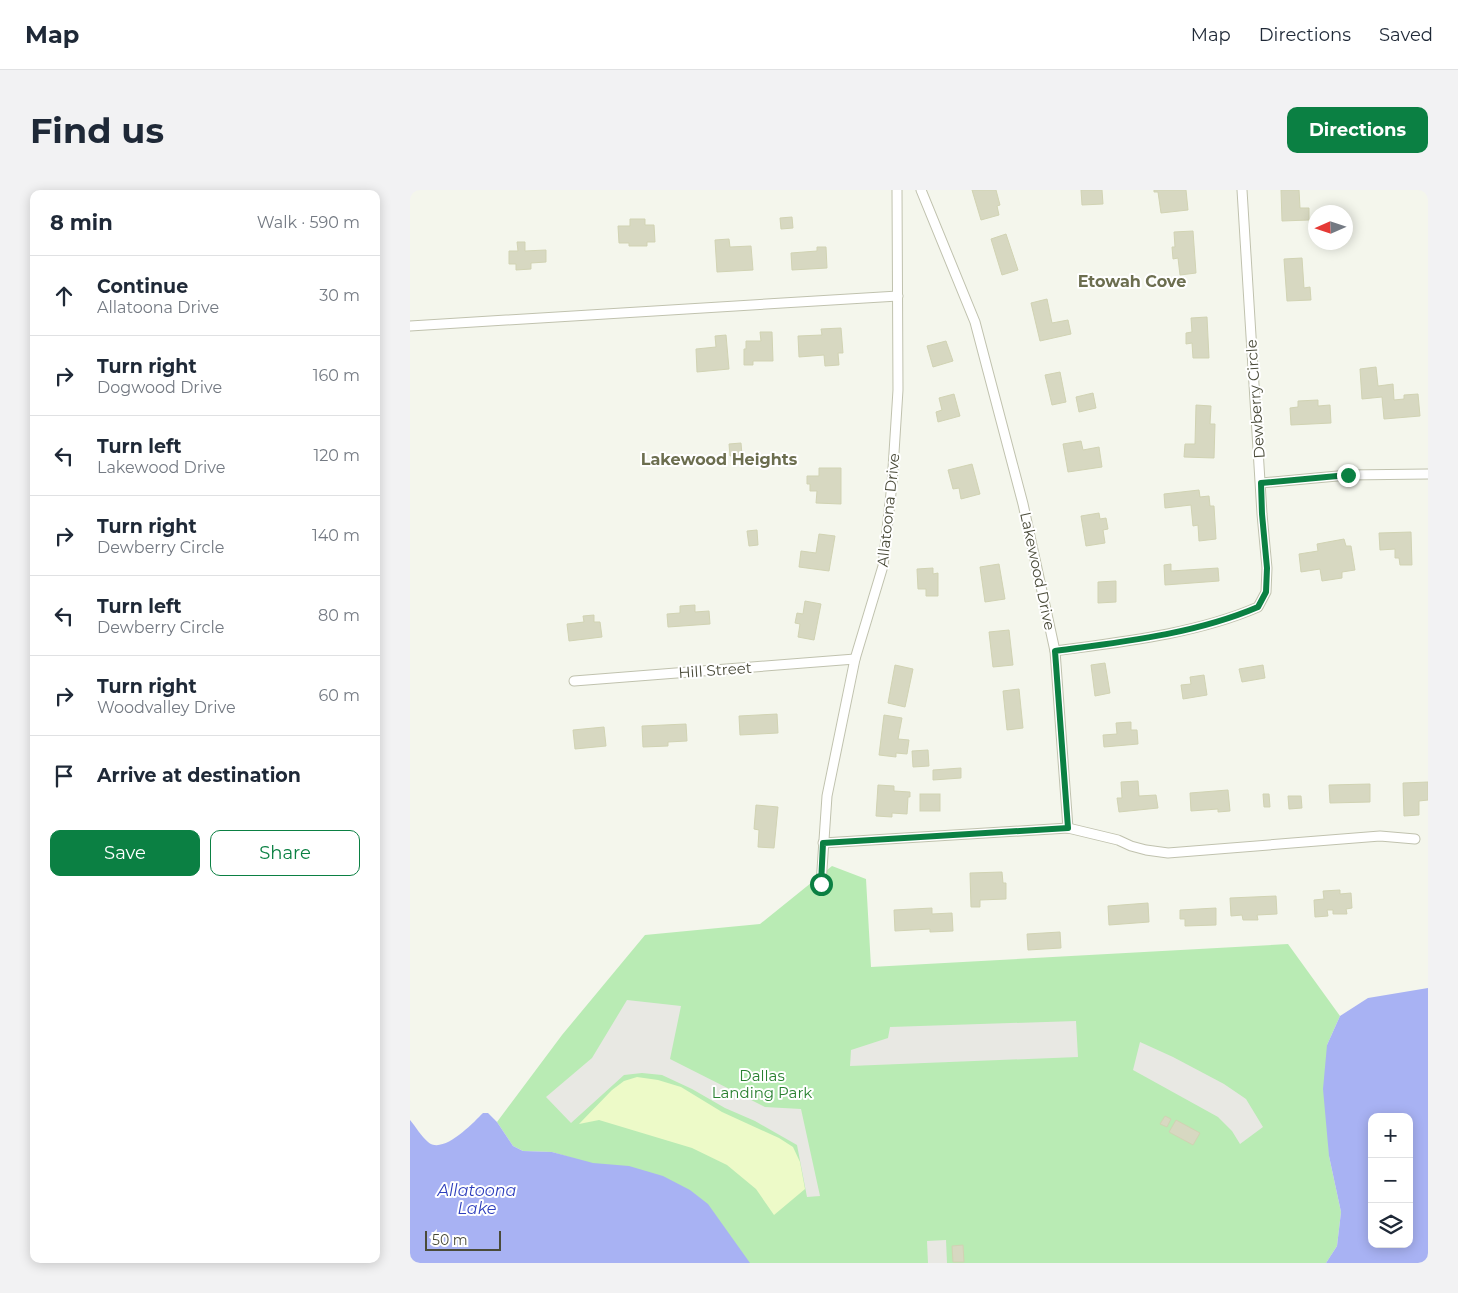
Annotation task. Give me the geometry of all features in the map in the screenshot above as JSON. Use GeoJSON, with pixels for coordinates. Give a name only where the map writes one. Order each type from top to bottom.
{"type":"FeatureCollection","features":[{"type":"Feature","properties":{"kind":"street","name":"Allatoona Drive"},"geometry":{"type":"LineString","coordinates":[[821,884],[827,796],[855,660],[883,566],[892,484],[898,390],[897,190]]}},
{"type":"Feature","properties":{"kind":"street","name":"Lakewood Drive"},"geometry":{"type":"LineString","coordinates":[[921,190],[975,322],[1021,495],[1055,651],[1068,828]]}},
{"type":"Feature","properties":{"kind":"street","name":"Dewberry Circle"},"geometry":{"type":"LineString","coordinates":[[1055,651],[1125,641],[1233,618],[1258,607],[1266,592],[1267,568],[1242,190]]}},
{"type":"Feature","properties":{"kind":"street"},"geometry":{"type":"LineString","coordinates":[[410,326],[898,296]]}},
{"type":"Feature","properties":{"kind":"street"},"geometry":{"type":"LineString","coordinates":[[1261,483],[1348,475],[1428,474]]}},
{"type":"Feature","properties":{"kind":"street","name":"Hill Street"},"geometry":{"type":"LineString","coordinates":[[574,681],[855,660]]}},
{"type":"Feature","properties":{"kind":"street"},"geometry":{"type":"LineString","coordinates":[[823,843],[1068,828],[1118,840],[1146,850],[1168,852],[1380,836],[1415,840]]}},
{"type":"Feature","properties":{"kind":"green space","name":"Dallas Landing Park"},"geometry":{"type":"Polygon","coordinates":[[[832,866],[866,879],[871,967],[1288,944],[1340,1016],[1327,1045],[1329,1156],[1341,1212],[1337,1246],[1326,1263],[744,1263],[572,1158],[552,1152],[523,1151],[513,1146],[497,1122],[562,1035],[645,935],[760,924],[832,866]]]}},
{"type":"Feature","properties":{"kind":"sand"},"geometry":{"type":"Polygon","coordinates":[[[637,1077],[658,1080],[681,1087],[722,1112],[779,1138],[793,1147],[800,1162],[805,1189],[774,1215],[756,1189],[727,1165],[692,1148],[599,1120],[579,1124],[612,1090],[624,1081],[637,1077]]]}},
{"type":"Feature","properties":{"kind":"shaded area"},"geometry":{"type":"Polygon","coordinates":[[[627,1000],[681,1006],[670,1059],[765,1107],[801,1109],[820,1196],[807,1197],[797,1145],[755,1121],[725,1108],[692,1089],[662,1075],[642,1073],[624,1075],[571,1123],[546,1097],[592,1058],[627,1000]]]}},
{"type":"Feature","properties":{"kind":"shaded area"},"geometry":{"type":"Polygon","coordinates":[[[1076,1021],[1078,1057],[850,1066],[851,1050],[888,1038],[890,1027],[1076,1021]]]}},
{"type":"Feature","properties":{"kind":"shaded area"},"geometry":{"type":"Polygon","coordinates":[[[1140,1042],[1224,1084],[1246,1099],[1263,1127],[1240,1144],[1232,1131],[1218,1117],[1133,1070],[1140,1042]]]}},
{"type":"Feature","properties":{"kind":"shaded area"},"geometry":{"type":"Polygon","coordinates":[[[946,1240],[947,1263],[928,1263],[927,1241],[946,1240]]]}},
{"type":"Feature","properties":{"kind":"water"},"geometry":{"type":"Polygon","coordinates":[[[1428,988],[1428,1263],[1326,1263],[1337,1246],[1341,1212],[1329,1156],[1323,1089],[1327,1045],[1340,1016],[1368,998],[1428,988]]]}},
{"type":"Feature","properties":{"kind":"water","name":"Allatoona Lake"},"geometry":{"type":"Polygon","coordinates":[[[483,1113],[488,1113],[497,1122],[513,1146],[523,1151],[552,1152],[593,1163],[629,1166],[663,1176],[690,1190],[708,1204],[750,1263],[410,1263],[410,1120],[428,1142],[434,1145],[449,1141],[457,1136],[483,1113]]]}},
{"type":"Feature","properties":{"kind":"building"},"geometry":{"type":"Polygon","coordinates":[[[972,190],[996,190],[1000,205],[997,206],[999,215],[981,220],[972,190]]]}},
{"type":"Feature","properties":{"kind":"building"},"geometry":{"type":"Polygon","coordinates":[[[1081,190],[1102,190],[1103,204],[1082,205],[1081,190]]]}},
{"type":"Feature","properties":{"kind":"building"},"geometry":{"type":"Polygon","coordinates":[[[1154,190],[1186,190],[1188,210],[1161,213],[1158,192],[1154,192],[1154,190]]]}},
{"type":"Feature","properties":{"kind":"building"},"geometry":{"type":"Polygon","coordinates":[[[1281,190],[1299,190],[1300,208],[1308,208],[1308,220],[1282,221],[1281,190]]]}},
{"type":"Feature","properties":{"kind":"building"},"geometry":{"type":"Polygon","coordinates":[[[792,217],[793,228],[781,229],[780,218],[792,217]]]}},
{"type":"Feature","properties":{"kind":"building"},"geometry":{"type":"Polygon","coordinates":[[[630,219],[645,219],[645,225],[654,225],[655,242],[647,242],[647,246],[629,246],[629,243],[619,243],[618,226],[630,226],[630,219]]]}},
{"type":"Feature","properties":{"kind":"building"},"geometry":{"type":"Polygon","coordinates":[[[1193,231],[1196,273],[1180,275],[1178,258],[1173,259],[1172,247],[1175,247],[1174,232],[1193,231]]]}},
{"type":"Feature","properties":{"kind":"building"},"geometry":{"type":"Polygon","coordinates":[[[1006,234],[1018,270],[1002,275],[991,239],[1006,234]]]}},
{"type":"Feature","properties":{"kind":"building"},"geometry":{"type":"Polygon","coordinates":[[[729,239],[730,247],[751,246],[753,270],[717,272],[715,240],[729,239]]]}},
{"type":"Feature","properties":{"kind":"building"},"geometry":{"type":"Polygon","coordinates":[[[517,242],[525,242],[525,251],[546,250],[546,262],[531,263],[531,269],[516,270],[516,264],[509,264],[509,251],[518,251],[517,242]]]}},
{"type":"Feature","properties":{"kind":"building"},"geometry":{"type":"Polygon","coordinates":[[[817,247],[826,247],[827,268],[792,270],[791,253],[817,251],[817,247]]]}},
{"type":"Feature","properties":{"kind":"building"},"geometry":{"type":"Polygon","coordinates":[[[1302,258],[1304,288],[1310,287],[1311,300],[1287,301],[1284,259],[1302,258]]]}},
{"type":"Feature","properties":{"kind":"building"},"geometry":{"type":"Polygon","coordinates":[[[1047,299],[1052,323],[1068,320],[1071,334],[1040,341],[1031,303],[1047,299]]]}},
{"type":"Feature","properties":{"kind":"building"},"geometry":{"type":"Polygon","coordinates":[[[1207,317],[1209,358],[1193,358],[1192,343],[1186,344],[1186,333],[1192,332],[1191,318],[1207,317]]]}},
{"type":"Feature","properties":{"kind":"building"},"geometry":{"type":"Polygon","coordinates":[[[841,328],[843,353],[838,353],[839,365],[825,366],[824,355],[799,357],[798,336],[822,335],[821,329],[841,328]]]}},
{"type":"Feature","properties":{"kind":"building"},"geometry":{"type":"Polygon","coordinates":[[[760,332],[772,332],[773,361],[753,361],[753,365],[744,365],[746,341],[761,341],[760,332]]]}},
{"type":"Feature","properties":{"kind":"building"},"geometry":{"type":"Polygon","coordinates":[[[726,335],[729,369],[697,372],[696,349],[716,347],[715,336],[726,335]]]}},
{"type":"Feature","properties":{"kind":"building"},"geometry":{"type":"Polygon","coordinates":[[[946,341],[953,361],[933,367],[927,346],[946,341]]]}},
{"type":"Feature","properties":{"kind":"building"},"geometry":{"type":"Polygon","coordinates":[[[1376,367],[1378,386],[1393,384],[1394,400],[1404,399],[1404,395],[1418,394],[1420,416],[1384,419],[1382,397],[1362,399],[1360,369],[1376,367]]]}},
{"type":"Feature","properties":{"kind":"building"},"geometry":{"type":"Polygon","coordinates":[[[1060,372],[1066,402],[1052,405],[1045,375],[1060,372]]]}},
{"type":"Feature","properties":{"kind":"building"},"geometry":{"type":"Polygon","coordinates":[[[1093,393],[1096,408],[1079,412],[1076,397],[1093,393]]]}},
{"type":"Feature","properties":{"kind":"building"},"geometry":{"type":"Polygon","coordinates":[[[954,394],[960,416],[938,422],[936,412],[942,410],[939,398],[954,394]]]}},
{"type":"Feature","properties":{"kind":"building"},"geometry":{"type":"Polygon","coordinates":[[[1318,400],[1318,406],[1330,405],[1331,423],[1291,425],[1290,408],[1298,407],[1298,401],[1318,400]]]}},
{"type":"Feature","properties":{"kind":"building"},"geometry":{"type":"Polygon","coordinates":[[[1196,405],[1211,406],[1210,424],[1215,424],[1214,458],[1184,457],[1185,444],[1195,444],[1196,405]]]}},
{"type":"Feature","properties":{"kind":"building"},"geometry":{"type":"Polygon","coordinates":[[[1081,441],[1083,450],[1099,447],[1102,467],[1068,472],[1063,444],[1081,441]]]}},
{"type":"Feature","properties":{"kind":"building"},"geometry":{"type":"Polygon","coordinates":[[[741,443],[742,455],[730,456],[729,444],[741,443]]]}},
{"type":"Feature","properties":{"kind":"building"},"geometry":{"type":"Polygon","coordinates":[[[972,464],[980,494],[961,499],[959,488],[953,489],[948,470],[972,464]]]}},
{"type":"Feature","properties":{"kind":"building"},"geometry":{"type":"Polygon","coordinates":[[[819,468],[841,468],[841,504],[816,503],[817,491],[810,491],[810,484],[807,484],[807,476],[819,476],[819,468]]]}},
{"type":"Feature","properties":{"kind":"building"},"geometry":{"type":"Polygon","coordinates":[[[1199,490],[1200,497],[1209,496],[1210,506],[1214,506],[1216,539],[1199,541],[1198,525],[1193,526],[1191,505],[1165,508],[1164,494],[1199,490]]]}},
{"type":"Feature","properties":{"kind":"building"},"geometry":{"type":"Polygon","coordinates":[[[1099,513],[1100,519],[1106,518],[1108,529],[1103,530],[1105,543],[1086,546],[1081,516],[1099,513]]]}},
{"type":"Feature","properties":{"kind":"building"},"geometry":{"type":"Polygon","coordinates":[[[757,530],[758,545],[749,546],[747,531],[757,530]]]}},
{"type":"Feature","properties":{"kind":"building"},"geometry":{"type":"Polygon","coordinates":[[[1411,532],[1412,565],[1400,565],[1399,558],[1395,558],[1395,549],[1380,550],[1379,533],[1411,532]]]}},
{"type":"Feature","properties":{"kind":"building"},"geometry":{"type":"Polygon","coordinates":[[[819,534],[835,536],[829,571],[799,567],[801,551],[816,553],[819,534]]]}},
{"type":"Feature","properties":{"kind":"building"},"geometry":{"type":"Polygon","coordinates":[[[1344,539],[1346,546],[1351,546],[1355,570],[1342,572],[1342,578],[1322,581],[1320,569],[1301,572],[1299,554],[1318,551],[1317,544],[1344,539]]]}},
{"type":"Feature","properties":{"kind":"building"},"geometry":{"type":"Polygon","coordinates":[[[999,564],[1005,599],[985,602],[980,567],[999,564]]]}},
{"type":"Feature","properties":{"kind":"building"},"geometry":{"type":"Polygon","coordinates":[[[1171,564],[1171,571],[1218,568],[1219,581],[1165,585],[1164,565],[1171,564]]]}},
{"type":"Feature","properties":{"kind":"building"},"geometry":{"type":"Polygon","coordinates":[[[933,568],[933,574],[938,573],[938,596],[926,596],[926,589],[918,589],[917,569],[933,568]]]}},
{"type":"Feature","properties":{"kind":"building"},"geometry":{"type":"Polygon","coordinates":[[[1116,581],[1116,602],[1098,603],[1098,582],[1116,581]]]}},
{"type":"Feature","properties":{"kind":"building"},"geometry":{"type":"Polygon","coordinates":[[[805,601],[821,604],[814,640],[798,637],[800,624],[795,623],[797,613],[803,614],[805,601]]]}},
{"type":"Feature","properties":{"kind":"building"},"geometry":{"type":"Polygon","coordinates":[[[695,605],[695,612],[709,611],[710,624],[668,627],[667,614],[680,613],[680,606],[695,605]]]}},
{"type":"Feature","properties":{"kind":"building"},"geometry":{"type":"Polygon","coordinates":[[[594,615],[594,622],[600,622],[602,637],[569,641],[567,624],[584,622],[583,616],[594,615]]]}},
{"type":"Feature","properties":{"kind":"building"},"geometry":{"type":"Polygon","coordinates":[[[1009,630],[1013,665],[993,667],[989,632],[1009,630]]]}},
{"type":"Feature","properties":{"kind":"building"},"geometry":{"type":"Polygon","coordinates":[[[1105,663],[1110,693],[1095,696],[1091,665],[1105,663]]]}},
{"type":"Feature","properties":{"kind":"building"},"geometry":{"type":"Polygon","coordinates":[[[895,665],[913,669],[905,707],[888,703],[895,665]]]}},
{"type":"Feature","properties":{"kind":"building"},"geometry":{"type":"Polygon","coordinates":[[[1263,665],[1265,678],[1242,682],[1239,669],[1263,665]]]}},
{"type":"Feature","properties":{"kind":"building"},"geometry":{"type":"Polygon","coordinates":[[[1204,675],[1207,695],[1183,699],[1181,685],[1191,684],[1190,677],[1204,675]]]}},
{"type":"Feature","properties":{"kind":"building"},"geometry":{"type":"Polygon","coordinates":[[[1019,689],[1023,728],[1007,730],[1003,691],[1019,689]]]}},
{"type":"Feature","properties":{"kind":"building"},"geometry":{"type":"Polygon","coordinates":[[[777,714],[778,733],[740,735],[739,716],[777,714]]]}},
{"type":"Feature","properties":{"kind":"building"},"geometry":{"type":"Polygon","coordinates":[[[884,715],[902,718],[898,739],[909,740],[907,754],[896,753],[896,757],[879,755],[884,715]]]}},
{"type":"Feature","properties":{"kind":"building"},"geometry":{"type":"Polygon","coordinates":[[[1131,722],[1131,730],[1137,730],[1138,744],[1104,747],[1103,735],[1117,734],[1116,723],[1131,722]]]}},
{"type":"Feature","properties":{"kind":"building"},"geometry":{"type":"Polygon","coordinates":[[[686,724],[687,741],[668,742],[668,746],[643,747],[642,726],[686,724]]]}},
{"type":"Feature","properties":{"kind":"building"},"geometry":{"type":"Polygon","coordinates":[[[604,727],[606,746],[575,749],[573,730],[604,727]]]}},
{"type":"Feature","properties":{"kind":"building"},"geometry":{"type":"Polygon","coordinates":[[[928,750],[929,766],[913,767],[912,751],[928,750]]]}},
{"type":"Feature","properties":{"kind":"building"},"geometry":{"type":"Polygon","coordinates":[[[961,768],[961,778],[933,780],[933,770],[961,768]]]}},
{"type":"Feature","properties":{"kind":"building"},"geometry":{"type":"Polygon","coordinates":[[[1138,781],[1139,796],[1156,795],[1158,808],[1119,812],[1117,798],[1122,798],[1121,782],[1138,781]]]}},
{"type":"Feature","properties":{"kind":"building"},"geometry":{"type":"Polygon","coordinates":[[[1428,782],[1428,800],[1419,801],[1419,815],[1404,816],[1403,783],[1428,782]]]}},
{"type":"Feature","properties":{"kind":"building"},"geometry":{"type":"Polygon","coordinates":[[[1370,784],[1370,802],[1330,803],[1329,785],[1370,784]]]}},
{"type":"Feature","properties":{"kind":"building"},"geometry":{"type":"Polygon","coordinates":[[[878,785],[894,786],[894,791],[910,792],[907,814],[892,813],[892,817],[876,816],[878,785]]]}},
{"type":"Feature","properties":{"kind":"building"},"geometry":{"type":"Polygon","coordinates":[[[1228,790],[1230,811],[1218,812],[1218,809],[1191,811],[1190,793],[1228,790]]]}},
{"type":"Feature","properties":{"kind":"building"},"geometry":{"type":"Polygon","coordinates":[[[920,794],[940,794],[940,811],[920,811],[920,794]]]}},
{"type":"Feature","properties":{"kind":"building"},"geometry":{"type":"Polygon","coordinates":[[[1263,794],[1269,794],[1270,807],[1264,807],[1263,794]]]}},
{"type":"Feature","properties":{"kind":"building"},"geometry":{"type":"Polygon","coordinates":[[[1288,796],[1301,796],[1302,808],[1289,809],[1288,796]]]}},
{"type":"Feature","properties":{"kind":"building"},"geometry":{"type":"Polygon","coordinates":[[[756,805],[778,807],[774,848],[758,847],[759,830],[754,829],[756,805]]]}},
{"type":"Feature","properties":{"kind":"building"},"geometry":{"type":"Polygon","coordinates":[[[1002,872],[1003,883],[1006,883],[1006,899],[980,900],[980,907],[971,907],[970,873],[1002,872]]]}},
{"type":"Feature","properties":{"kind":"building"},"geometry":{"type":"Polygon","coordinates":[[[1340,890],[1340,894],[1351,893],[1352,908],[1346,909],[1347,914],[1333,914],[1333,910],[1327,910],[1328,916],[1315,917],[1314,900],[1324,899],[1323,891],[1340,890]]]}},
{"type":"Feature","properties":{"kind":"building"},"geometry":{"type":"Polygon","coordinates":[[[1276,896],[1277,914],[1257,915],[1258,920],[1243,920],[1242,915],[1231,916],[1230,898],[1276,896]]]}},
{"type":"Feature","properties":{"kind":"building"},"geometry":{"type":"Polygon","coordinates":[[[1148,903],[1149,922],[1109,925],[1108,906],[1148,903]]]}},
{"type":"Feature","properties":{"kind":"building"},"geometry":{"type":"Polygon","coordinates":[[[932,908],[932,914],[952,913],[953,931],[930,932],[930,929],[895,931],[894,910],[932,908]]]}},
{"type":"Feature","properties":{"kind":"building"},"geometry":{"type":"Polygon","coordinates":[[[1216,908],[1216,925],[1185,926],[1185,919],[1180,919],[1180,910],[1216,908]]]}},
{"type":"Feature","properties":{"kind":"building"},"geometry":{"type":"Polygon","coordinates":[[[1060,932],[1061,948],[1028,950],[1027,934],[1060,932]]]}},
{"type":"Feature","properties":{"kind":"building"},"geometry":{"type":"Polygon","coordinates":[[[1165,1116],[1171,1119],[1167,1127],[1160,1124],[1165,1116]]]}},
{"type":"Feature","properties":{"kind":"building"},"geometry":{"type":"Polygon","coordinates":[[[1176,1120],[1200,1133],[1193,1145],[1169,1132],[1176,1120]]]}},
{"type":"Feature","properties":{"kind":"building"},"geometry":{"type":"Polygon","coordinates":[[[963,1245],[964,1262],[953,1262],[952,1246],[963,1245]]]}},
{"type":"Feature","properties":{"kind":"district","name":"Etowah Cove"},"geometry":{"type":"Point","coordinates":[1132,281]}},
{"type":"Feature","properties":{"kind":"district","name":"Lakewood Heights"},"geometry":{"type":"Point","coordinates":[719,459]}},
{"type":"Feature","properties":{"kind":"route"},"geometry":{"type":"LineString","coordinates":[[821,884],[823,843],[1068,828],[1055,651],[1125,641],[1190,628],[1233,618],[1258,607],[1266,592],[1267,568],[1261,483],[1348,475]]}}]}
